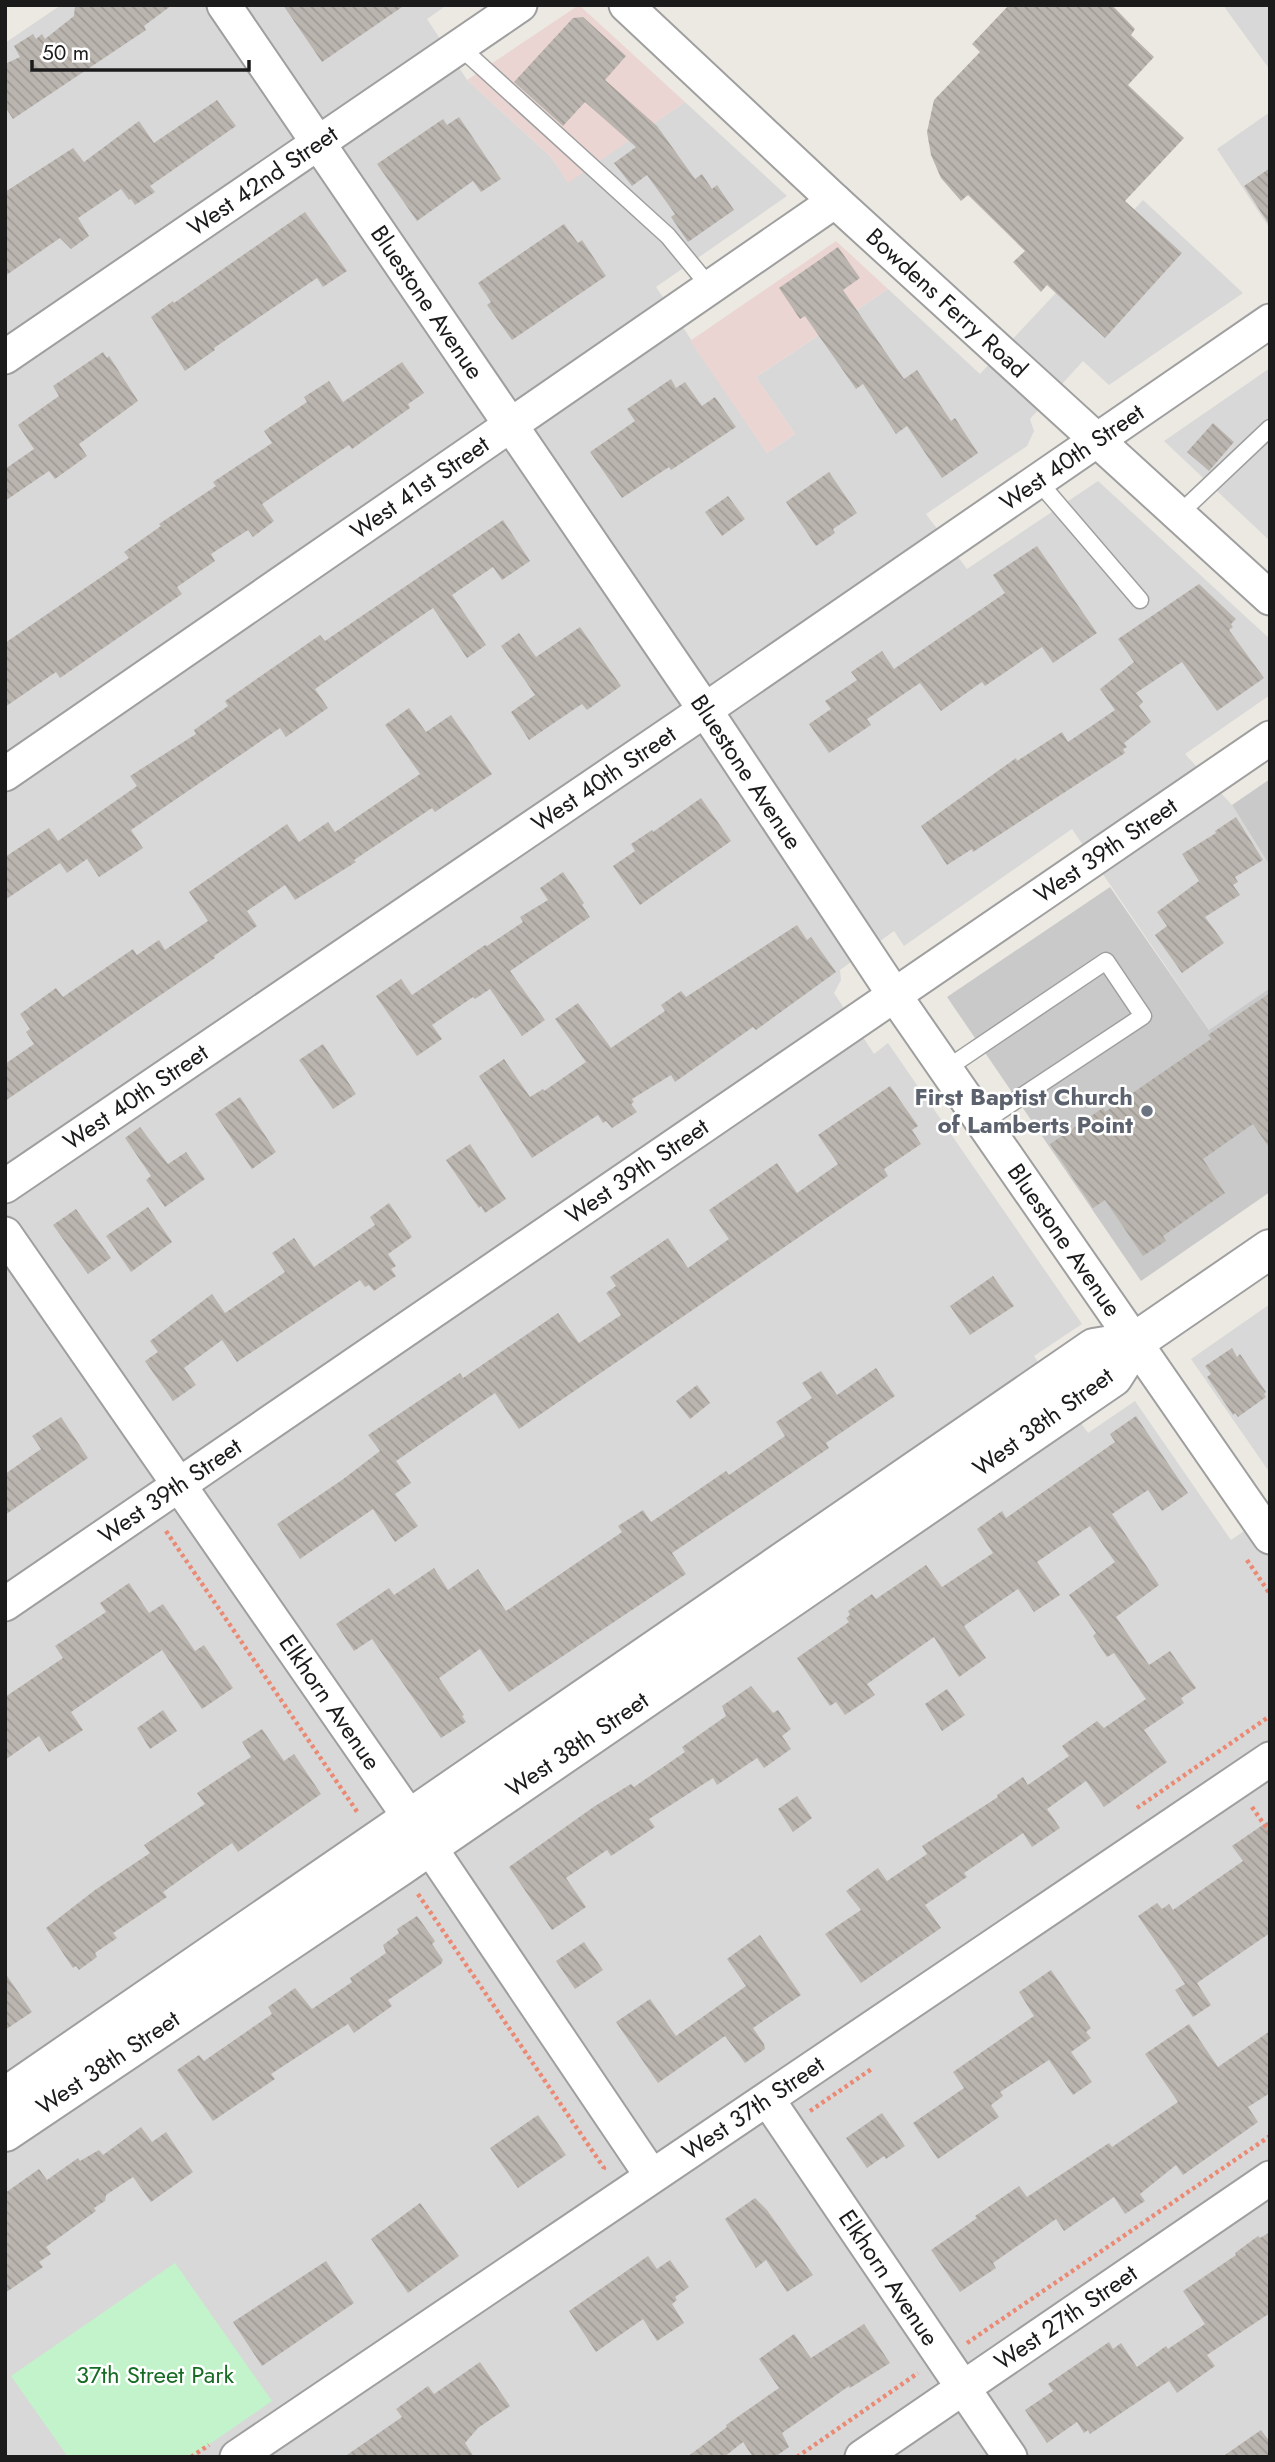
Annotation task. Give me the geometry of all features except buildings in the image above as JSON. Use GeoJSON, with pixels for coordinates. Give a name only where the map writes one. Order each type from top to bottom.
{"type":"FeatureCollection","features":[{"type":"Feature","properties":{"kind":"street","name":"Bluestone Avenue"},"geometry":{"type":"LineString","coordinates":[[224,5],[705,710],[895,996],[1136,1341],[1256,1545]]}},
{"type":"Feature","properties":{"kind":"street","name":"West 42nd Street"},"geometry":{"type":"LineString","coordinates":[[5,357],[520,5]]}},
{"type":"Feature","properties":{"kind":"street","name":"Bowdens Ferry Road"},"geometry":{"type":"LineString","coordinates":[[626,5],[835,201],[1270,598]]}},
{"type":"Feature","properties":{"kind":"street","name":"West 41st Street"},"geometry":{"type":"LineString","coordinates":[[5,774],[835,201]]}},
{"type":"Feature","properties":{"kind":"street","name":"West 40th Street"},"geometry":{"type":"LineString","coordinates":[[5,1186],[705,710],[1270,321]]}},
{"type":"Feature","properties":{"kind":"street","name":"West 39th Street"},"geometry":{"type":"LineString","coordinates":[[5,1604],[1270,738]]}},
{"type":"Feature","properties":{"kind":"street","name":"Elkhorn Avenue"},"geometry":{"type":"LineString","coordinates":[[5,1234],[419,1833],[651,2175]]}},
{"type":"Feature","properties":{"kind":"street","name":"West 38th Street"},"geometry":{"type":"LineString","coordinates":[[5,2097],[419,1833],[1113,1377],[1136,1341],[1270,1250]]}},
{"type":"Feature","properties":{"kind":"street","name":"West 37th Street"},"geometry":{"type":"LineString","coordinates":[[237,2457],[651,2175],[1267,1767]]}},
{"type":"Feature","properties":{"kind":"street","name":"West 38th Street"},"geometry":{"type":"LineString","coordinates":[[5,2132],[419,1833]]}},
{"type":"Feature","properties":{"kind":"street","name":"Elkhorn Avenue"},"geometry":{"type":"LineString","coordinates":[[768,2100],[1010,2457]]}},
{"type":"Feature","properties":{"kind":"street","name":"West 27th Street"},"geometry":{"type":"LineString","coordinates":[[862,2457],[1270,2178]]}},
{"type":"Feature","properties":{"kind":"lane"},"geometry":{"type":"LineString","coordinates":[[459,46],[667,236],[710,288]]}},
{"type":"Feature","properties":{"kind":"lane"},"geometry":{"type":"LineString","coordinates":[[1179,514],[1270,428]]}},
{"type":"Feature","properties":{"kind":"lane"},"geometry":{"type":"LineString","coordinates":[[1038,481],[1140,600]]}},
{"type":"Feature","properties":{"kind":"lane"},"geometry":{"type":"LineString","coordinates":[[946,1069],[1106,961],[1143,1016],[983,1122]]}},
{"type":"Feature","properties":{"kind":"path"},"geometry":{"type":"LineString","coordinates":[[164,1529],[360,1814],[348,1822]]}},
{"type":"Feature","properties":{"kind":"path"},"geometry":{"type":"LineString","coordinates":[[1256,1545],[1270,1594]]}},
{"type":"Feature","properties":{"kind":"path"},"geometry":{"type":"LineString","coordinates":[[1251,1804],[1270,1833]]}},
{"type":"Feature","properties":{"kind":"path"},"geometry":{"type":"LineString","coordinates":[[412,1884],[604,2168]]}},
{"type":"Feature","properties":{"kind":"path"},"geometry":{"type":"LineString","coordinates":[[817,2122],[810,2111],[875,2066]]}},
{"type":"Feature","properties":{"kind":"path"},"geometry":{"type":"LineString","coordinates":[[959,2333],[967,2344],[1270,2136]]}},
{"type":"Feature","properties":{"kind":"path"},"geometry":{"type":"LineString","coordinates":[[797,2457],[919,2374],[911,2363]]}},
{"type":"Feature","properties":{"kind":"shaded area"},"geometry":{"type":"Polygon","coordinates":[[[61,5],[447,5],[427,19],[467,80],[550,156],[568,182],[685,102],[787,196],[656,287],[767,453],[795,434],[756,377],[888,289],[980,374],[1143,200],[1243,293],[1109,385],[1083,361],[1030,419],[1034,431],[1027,446],[926,514],[967,569],[1098,481],[1270,639],[1270,695],[1185,754],[1232,805],[1270,866],[1270,988],[1210,1031],[1072,829],[904,946],[894,931],[840,970],[841,980],[834,993],[874,1054],[888,1043],[1082,1324],[1034,1356],[1088,1433],[1135,1401],[1231,1540],[1270,1513],[1270,2457],[5,2457],[5,43],[61,5]]]}},
{"type":"Feature","properties":{"kind":"shaded area"},"geometry":{"type":"Polygon","coordinates":[[[579,5],[685,102],[568,183],[550,156],[467,80],[579,5]]]}},
{"type":"Feature","properties":{"kind":"shaded area"},"geometry":{"type":"Polygon","coordinates":[[[1223,5],[1270,5],[1270,70],[1223,5]]]}},
{"type":"Feature","properties":{"kind":"shaded area"},"geometry":{"type":"Polygon","coordinates":[[[1270,112],[1270,229],[1217,149],[1270,112]]]}},
{"type":"Feature","properties":{"kind":"shaded area"},"geometry":{"type":"Polygon","coordinates":[[[836,241],[888,289],[756,377],[795,434],[767,453],[690,341],[836,241]]]}},
{"type":"Feature","properties":{"kind":"shaded area"},"geometry":{"type":"Polygon","coordinates":[[[1270,368],[1270,541],[1164,441],[1270,368]]]}},
{"type":"Feature","properties":{"kind":"shaded area"},"geometry":{"type":"Polygon","coordinates":[[[1270,779],[1270,866],[1232,805],[1270,779]]]}},
{"type":"Feature","properties":{"kind":"shaded area","name":"First Baptist Church of Lamberts Point"},"geometry":{"type":"Polygon","coordinates":[[[1110,887],[1209,1030],[1270,988],[1270,1192],[1141,1281],[947,997],[1110,887]]]}},
{"type":"Feature","properties":{"kind":"shaded area"},"geometry":{"type":"Polygon","coordinates":[[[1270,1304],[1270,1473],[1191,1359],[1270,1304]]]}},
{"type":"Feature","properties":{"kind":"green space","name":"37th Street Park"},"geometry":{"type":"Polygon","coordinates":[[[175,2263],[272,2401],[191,2457],[68,2457],[11,2376],[175,2263]]]}},
{"type":"Feature","properties":{"kind":"place","name":"First Baptist Church of Lamberts Point"},"geometry":{"type":"Point","coordinates":[1147,1111]}}]}
